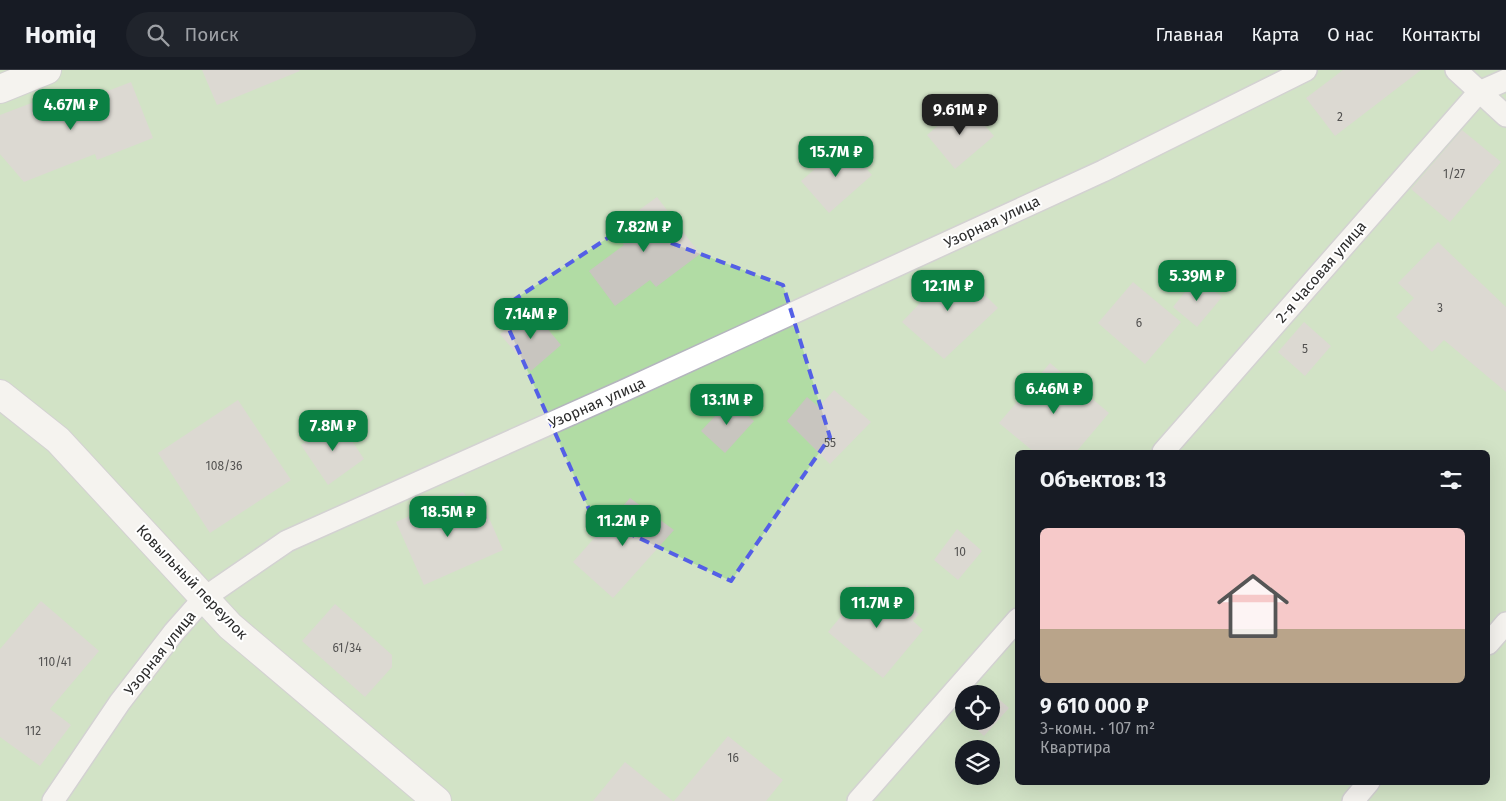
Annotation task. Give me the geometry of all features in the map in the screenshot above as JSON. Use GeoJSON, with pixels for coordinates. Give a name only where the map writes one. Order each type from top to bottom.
{"type":"FeatureCollection","features":[{"type":"Feature","properties":{"kind":"street"},"geometry":{"type":"LineString","coordinates":[[0,89],[47,70]]}},
{"type":"Feature","properties":{"kind":"street","name":"Ковыльный переулок"},"geometry":{"type":"LineString","coordinates":[[0,394],[58,440],[230,626],[437,801]]}},
{"type":"Feature","properties":{"kind":"lane","name":"Узорная улица"},"geometry":{"type":"LineString","coordinates":[[53,801],[120,702],[174,632],[204,598],[287,541],[623,391],[1103,171],[1306,70]]}},
{"type":"Feature","properties":{"kind":"lane"},"geometry":{"type":"LineString","coordinates":[[1456,70],[1506,116]]}},
{"type":"Feature","properties":{"kind":"lane"},"geometry":{"type":"LineString","coordinates":[[1479,92],[1506,80]]}},
{"type":"Feature","properties":{"kind":"lane","name":"2-я Часовая улица"},"geometry":{"type":"LineString","coordinates":[[1165,450],[1479,92]]}},
{"type":"Feature","properties":{"kind":"lane"},"geometry":{"type":"LineString","coordinates":[[858,801],[1015,622]]}},
{"type":"Feature","properties":{"kind":"lane"},"geometry":{"type":"LineString","coordinates":[[1490,642],[1506,623]]}},
{"type":"Feature","properties":{"kind":"lane"},"geometry":{"type":"LineString","coordinates":[[1353,801],[1366,785]]}},
{"type":"Feature","properties":{"kind":"highlighted area"},"geometry":{"type":"Polygon","coordinates":[[[626,226],[783,285],[830,437],[731,581],[592,516],[500,309],[626,226]]]}},
{"type":"Feature","properties":{"kind":"green space"},"geometry":{"type":"Polygon","coordinates":[[[0,70],[1506,70],[1506,801],[0,801],[0,70]]]}},
{"type":"Feature","properties":{"kind":"building"},"geometry":{"type":"Polygon","coordinates":[[[202,70],[299,70],[300,71],[217,105],[202,70]]]}},
{"type":"Feature","properties":{"kind":"building"},"geometry":{"type":"Polygon","coordinates":[[[1343,70],[1421,70],[1335,136],[1306,98],[1343,70]]]}},
{"type":"Feature","properties":{"kind":"building"},"geometry":{"type":"Polygon","coordinates":[[[131,82],[153,138],[97,160],[95,154],[24,182],[0,154],[0,115],[63,91],[69,106],[131,82]]]}},
{"type":"Feature","properties":{"kind":"building"},"geometry":{"type":"Polygon","coordinates":[[[965,103],[994,136],[955,169],[927,135],[965,103]]]}},
{"type":"Feature","properties":{"kind":"building"},"geometry":{"type":"Polygon","coordinates":[[[1462,130],[1501,162],[1450,222],[1411,189],[1462,130]]]}},
{"type":"Feature","properties":{"kind":"building"},"geometry":{"type":"Polygon","coordinates":[[[844,144],[872,175],[829,213],[801,181],[844,144]]]}},
{"type":"Feature","properties":{"kind":"building"},"geometry":{"type":"Polygon","coordinates":[[[657,197],[700,254],[656,287],[650,280],[615,306],[589,271],[624,245],[613,229],[657,197]]]}},
{"type":"Feature","properties":{"kind":"building"},"geometry":{"type":"Polygon","coordinates":[[[1438,242],[1506,307],[1506,392],[1444,340],[1432,352],[1396,317],[1414,298],[1398,283],[1438,242]]]}},
{"type":"Feature","properties":{"kind":"building"},"geometry":{"type":"Polygon","coordinates":[[[960,270],[998,308],[944,359],[902,322],[920,303],[913,294],[933,273],[946,283],[960,270]]]}},
{"type":"Feature","properties":{"kind":"building"},"geometry":{"type":"Polygon","coordinates":[[[1197,277],[1222,297],[1197,327],[1173,307],[1197,277]]]}},
{"type":"Feature","properties":{"kind":"building"},"geometry":{"type":"Polygon","coordinates":[[[1133,282],[1181,322],[1145,364],[1098,323],[1133,282]]]}},
{"type":"Feature","properties":{"kind":"building"},"geometry":{"type":"Polygon","coordinates":[[[531,309],[561,345],[531,371],[500,334],[531,309]]]}},
{"type":"Feature","properties":{"kind":"building"},"geometry":{"type":"Polygon","coordinates":[[[1304,322],[1331,346],[1305,376],[1278,352],[1304,322]]]}},
{"type":"Feature","properties":{"kind":"building"},"geometry":{"type":"Polygon","coordinates":[[[1050,363],[1109,413],[1078,450],[1032,450],[999,423],[1050,363]]]}},
{"type":"Feature","properties":{"kind":"building"},"geometry":{"type":"Polygon","coordinates":[[[834,390],[871,422],[830,464],[787,421],[807,397],[819,407],[834,390]]]}},
{"type":"Feature","properties":{"kind":"building"},"geometry":{"type":"Polygon","coordinates":[[[238,400],[291,480],[210,533],[158,453],[238,400]]]}},
{"type":"Feature","properties":{"kind":"building"},"geometry":{"type":"Polygon","coordinates":[[[730,400],[754,421],[725,453],[701,431],[730,400]]]}},
{"type":"Feature","properties":{"kind":"building"},"geometry":{"type":"Polygon","coordinates":[[[338,420],[364,459],[328,485],[301,445],[338,420]]]}},
{"type":"Feature","properties":{"kind":"building"},"geometry":{"type":"Polygon","coordinates":[[[463,492],[480,514],[486,511],[503,550],[424,585],[396,522],[463,492]]]}},
{"type":"Feature","properties":{"kind":"building"},"geometry":{"type":"Polygon","coordinates":[[[630,498],[674,530],[613,598],[573,562],[630,498]]]}},
{"type":"Feature","properties":{"kind":"building"},"geometry":{"type":"Polygon","coordinates":[[[957,529],[982,551],[958,580],[934,560],[957,529]]]}},
{"type":"Feature","properties":{"kind":"building"},"geometry":{"type":"Polygon","coordinates":[[[867,585],[885,600],[892,591],[919,614],[913,621],[923,630],[883,678],[828,632],[867,585]]]}},
{"type":"Feature","properties":{"kind":"building"},"geometry":{"type":"Polygon","coordinates":[[[41,601],[99,651],[50,709],[71,725],[40,766],[0,737],[0,649],[41,601]]]}},
{"type":"Feature","properties":{"kind":"building"},"geometry":{"type":"Polygon","coordinates":[[[335,604],[392,655],[392,667],[365,697],[302,641],[335,604]]]}},
{"type":"Feature","properties":{"kind":"building"},"geometry":{"type":"Polygon","coordinates":[[[1000,700],[1009,708],[1000,718],[1000,700]]]}},
{"type":"Feature","properties":{"kind":"building"},"geometry":{"type":"Polygon","coordinates":[[[978,730],[989,730],[984,736],[978,730]]]}},
{"type":"Feature","properties":{"kind":"building"},"geometry":{"type":"Polygon","coordinates":[[[728,736],[783,780],[766,801],[674,801],[728,736]]]}},
{"type":"Feature","properties":{"kind":"building"},"geometry":{"type":"Polygon","coordinates":[[[625,762],[673,801],[593,801],[625,762]]]}}]}
